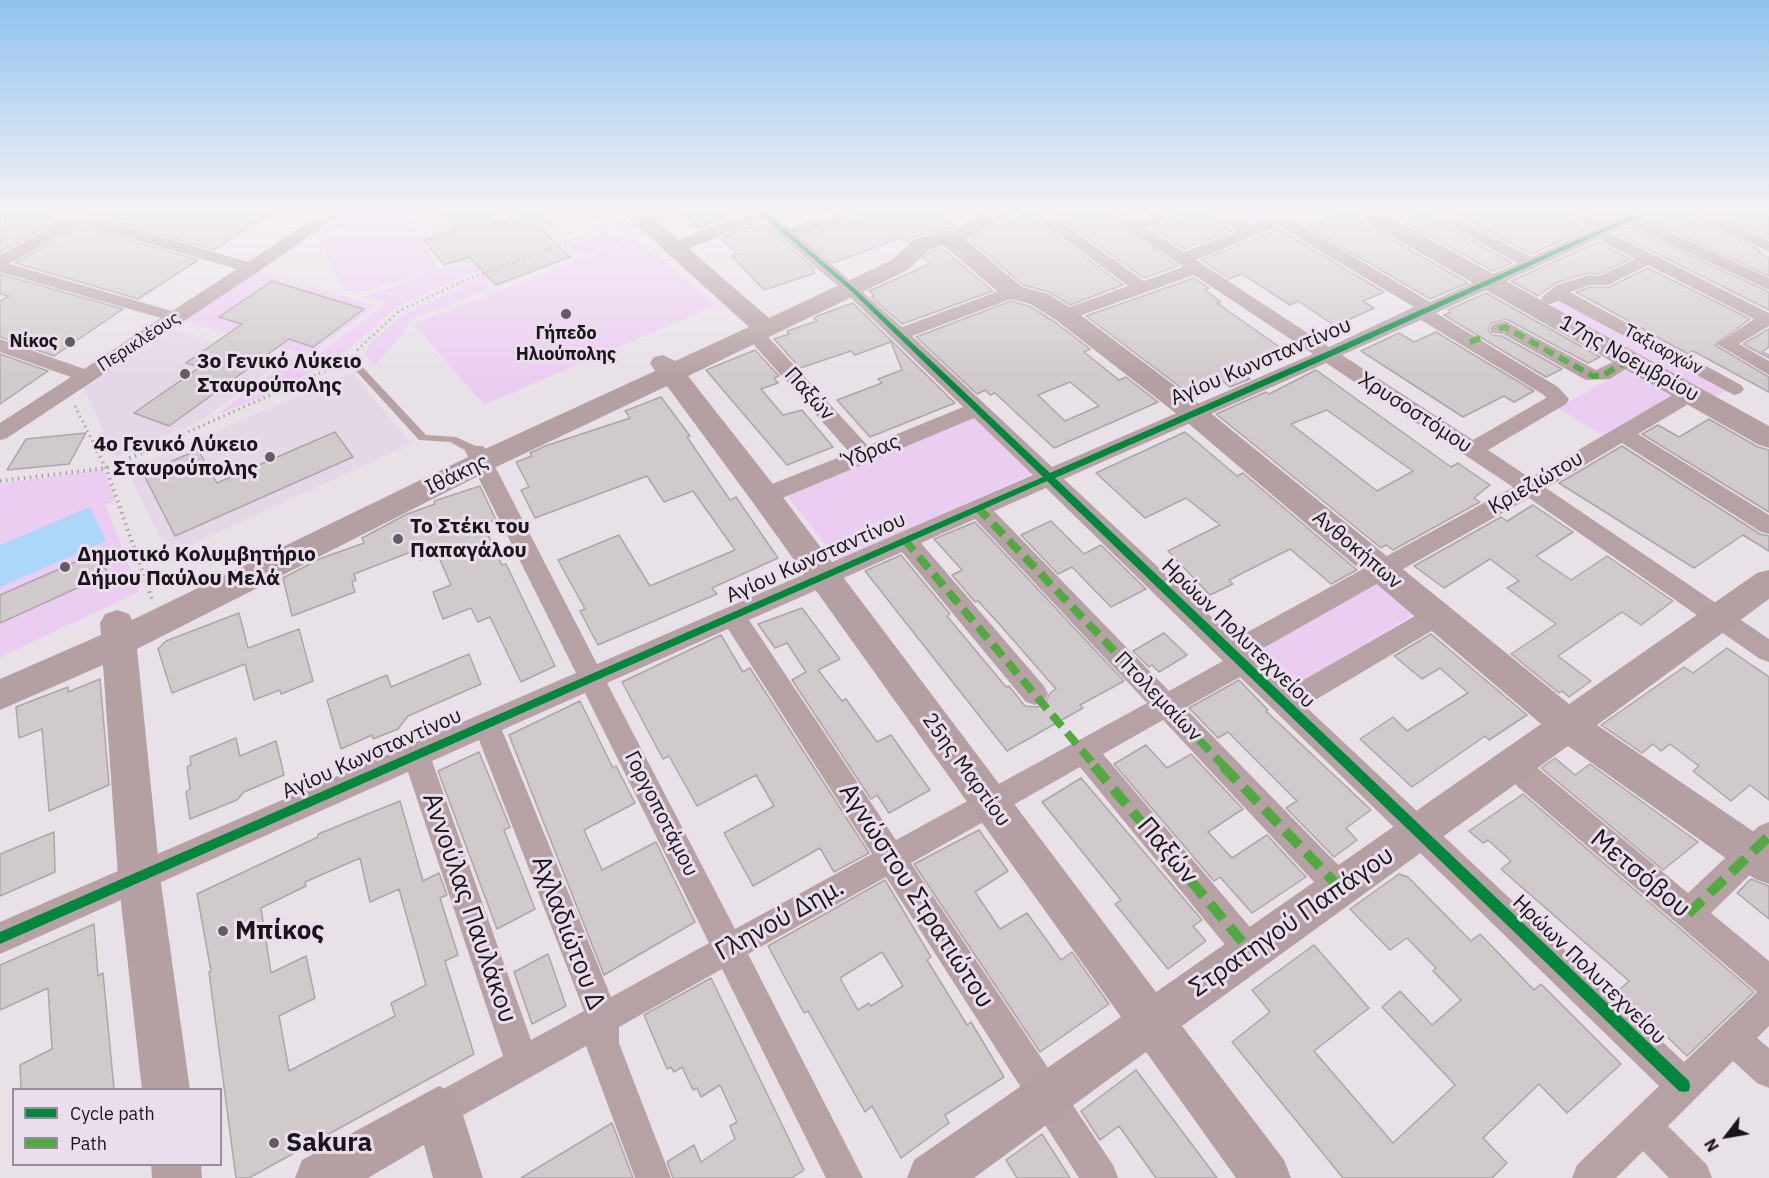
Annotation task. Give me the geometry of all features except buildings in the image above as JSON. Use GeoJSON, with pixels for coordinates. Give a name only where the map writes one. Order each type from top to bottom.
{"type":"FeatureCollection","features":[{"type":"Feature","properties":{"kind":"street","name":"Περικλέους"},"geometry":{"type":"LineString","coordinates":[[0,433],[62,392],[81,374],[165,314],[246,266]]}},
{"type":"Feature","properties":{"kind":"street","name":"Περικλέους"},"geometry":{"type":"LineString","coordinates":[[0,422],[81,374],[246,266]]}},
{"type":"Feature","properties":{"kind":"street"},"geometry":{"type":"LineString","coordinates":[[704,266],[763,323]]}},
{"type":"Feature","properties":{"kind":"street","name":"Ηρώων Πολυτεχνείου"},"geometry":{"type":"LineString","coordinates":[[825,266],[1048,475],[1684,1086]]}},
{"type":"Feature","properties":{"kind":"street","name":"Ιθάκης"},"geometry":{"type":"LineString","coordinates":[[0,676],[118,633],[154,605],[479,457],[846,284],[897,266]]}},
{"type":"Feature","properties":{"kind":"street","name":"Ανθοκήπων"},"geometry":{"type":"LineString","coordinates":[[995,266],[1013,292],[1039,299],[1065,315],[1192,412],[1568,725],[1763,851]]}},
{"type":"Feature","properties":{"kind":"street"},"geometry":{"type":"LineString","coordinates":[[1112,266],[1141,287]]}},
{"type":"Feature","properties":{"kind":"street"},"geometry":{"type":"LineString","coordinates":[[1065,315],[1141,287],[1184,266]]}},
{"type":"Feature","properties":{"kind":"street","name":"Χρυσοστόμου"},"geometry":{"type":"LineString","coordinates":[[1194,266],[1530,488],[1769,652]]}},
{"type":"Feature","properties":{"kind":"street"},"geometry":{"type":"LineString","coordinates":[[1355,266],[1475,340],[1551,391],[1559,399],[1472,450]]}},
{"type":"Feature","properties":{"kind":"street","name":"17ης Νοεμβρίου"},"geometry":{"type":"LineString","coordinates":[[1461,266],[1769,438]]}},
{"type":"Feature","properties":{"kind":"street","name":"Αγίου Κωνσταντίνου"},"geometry":{"type":"LineString","coordinates":[[0,938],[1048,475],[1327,355],[1523,266]]}},
{"type":"Feature","properties":{"kind":"street"},"geometry":{"type":"LineString","coordinates":[[1535,307],[1560,294],[1563,289],[1589,280],[1602,280],[1633,266]]}},
{"type":"Feature","properties":{"kind":"street"},"geometry":{"type":"LineString","coordinates":[[1662,266],[1768,319]]}},
{"type":"Feature","properties":{"kind":"street"},"geometry":{"type":"LineString","coordinates":[[1733,266],[1769,285]]}},
{"type":"Feature","properties":{"kind":"street"},"geometry":{"type":"LineString","coordinates":[[0,267],[165,314]]}},
{"type":"Feature","properties":{"kind":"street"},"geometry":{"type":"LineString","coordinates":[[900,334],[1013,292]]}},
{"type":"Feature","properties":{"kind":"street","name":"Ταξιαρχών"},"geometry":{"type":"LineString","coordinates":[[1560,294],[1734,388]]}},
{"type":"Feature","properties":{"kind":"street"},"geometry":{"type":"LineString","coordinates":[[1768,319],[1726,344],[1769,369]]}},
{"type":"Feature","properties":{"kind":"street","name":"Παξών"},"geometry":{"type":"LineString","coordinates":[[763,323],[864,455]]}},
{"type":"Feature","properties":{"kind":"street"},"geometry":{"type":"LineString","coordinates":[[1502,328],[1593,376],[1603,375],[1630,360]]}},
{"type":"Feature","properties":{"kind":"street"},"geometry":{"type":"LineString","coordinates":[[0,345],[81,374]]}},
{"type":"Feature","properties":{"kind":"street","name":"25ης Μαρτίου"},"geometry":{"type":"LineString","coordinates":[[668,368],[765,495],[1266,1178]]}},
{"type":"Feature","properties":{"kind":"street","name":"Κριεζιώτου"},"geometry":{"type":"LineString","coordinates":[[1237,658],[1380,569],[1530,488],[1621,433],[1699,399],[1734,388],[1769,369]]}},
{"type":"Feature","properties":{"kind":"street","name":"Ύδρας"},"geometry":{"type":"LineString","coordinates":[[765,495],[978,409]]}},
{"type":"Feature","properties":{"kind":"street"},"geometry":{"type":"LineString","coordinates":[[1621,433],[1769,526]]}},
{"type":"Feature","properties":{"kind":"street","name":"Ιθάκης"},"geometry":{"type":"LineString","coordinates":[[0,695],[118,633],[479,457]]}},
{"type":"Feature","properties":{"kind":"street","name":"Γοργοποτάμου"},"geometry":{"type":"LineString","coordinates":[[479,457],[845,1178]]}},
{"type":"Feature","properties":{"kind":"street","name":"Πτολεμαίων"},"geometry":{"type":"LineString","coordinates":[[977,507],[1340,888]]}},
{"type":"Feature","properties":{"kind":"street"},"geometry":{"type":"LineString","coordinates":[[904,539],[1035,694]]}},
{"type":"Feature","properties":{"kind":"street","name":"Στρατηγού Παπάγου"},"geometry":{"type":"LineString","coordinates":[[932,1178],[1769,582]]}},
{"type":"Feature","properties":{"kind":"street","name":"Αγνώστου Στρατιώτου"},"geometry":{"type":"LineString","coordinates":[[732,615],[1100,1178]]}},
{"type":"Feature","properties":{"kind":"street"},"geometry":{"type":"LineString","coordinates":[[1285,704],[1436,615]]}},
{"type":"Feature","properties":{"kind":"street"},"geometry":{"type":"LineString","coordinates":[[118,633],[139,876],[166,1088]]}},
{"type":"Feature","properties":{"kind":"street","name":"Γληνού Δημ."},"geometry":{"type":"LineString","coordinates":[[320,1178],[522,1062],[1166,705],[1237,658]]}},
{"type":"Feature","properties":{"kind":"street","name":"Αχλαδιώτου Δ"},"geometry":{"type":"LineString","coordinates":[[486,723],[603,1018],[602,1043],[653,1178]]}},
{"type":"Feature","properties":{"kind":"street","name":"Παξών"},"geometry":{"type":"LineString","coordinates":[[1083,751],[1250,951]]}},
{"type":"Feature","properties":{"kind":"street","name":"Αννούλας Παυλάκου"},"geometry":{"type":"LineString","coordinates":[[416,754],[522,1062]]}},
{"type":"Feature","properties":{"kind":"street","name":"Μετσόβου"},"geometry":{"type":"LineString","coordinates":[[1513,765],[1769,982]]}},
{"type":"Feature","properties":{"kind":"street"},"geometry":{"type":"LineString","coordinates":[[1688,914],[1763,851]]}},
{"type":"Feature","properties":{"kind":"street"},"geometry":{"type":"LineString","coordinates":[[1590,1178],[1769,1003]]}},
{"type":"Feature","properties":{"kind":"street"},"geometry":{"type":"LineString","coordinates":[[1734,1039],[1769,1071]]}},
{"type":"Feature","properties":{"kind":"street"},"geometry":{"type":"LineString","coordinates":[[439,1110],[458,1178]]}},
{"type":"Feature","properties":{"kind":"street"},"geometry":{"type":"LineString","coordinates":[[1644,1127],[1694,1178]]}},
{"type":"Feature","properties":{"kind":"lane"},"geometry":{"type":"LineString","coordinates":[[350,359],[423,438],[452,439],[479,457]]}},
{"type":"Feature","properties":{"kind":"path"},"geometry":{"type":"LineString","coordinates":[[0,481],[106,468],[201,428],[350,359],[365,340],[399,311],[504,266]]}},
{"type":"Feature","properties":{"kind":"path"},"geometry":{"type":"LineString","coordinates":[[62,392],[73,402],[106,468],[154,605]]}},
{"type":"Feature","properties":{"kind":"shaded area"},"geometry":{"type":"Polygon","coordinates":[[[332,266],[436,266],[438,270],[355,293],[342,289],[332,266]]]}},
{"type":"Feature","properties":{"kind":"shaded area"},"geometry":{"type":"Polygon","coordinates":[[[452,266],[464,268],[488,266],[401,304],[336,359],[275,391],[218,414],[293,357],[319,354],[385,304],[362,297],[452,266]]]}},
{"type":"Feature","properties":{"kind":"shaded area"},"geometry":{"type":"Polygon","coordinates":[[[514,266],[528,266],[485,282],[490,289],[410,320],[404,333],[374,366],[365,354],[371,342],[404,314],[478,279],[514,266]]]}},
{"type":"Feature","properties":{"kind":"shaded area","name":"Γήπεδο Ηλιούπολης"},"geometry":{"type":"Polygon","coordinates":[[[562,266],[668,266],[716,305],[484,405],[414,324],[562,266]]]}},
{"type":"Feature","properties":{"kind":"shaded area"},"geometry":{"type":"Polygon","coordinates":[[[258,271],[376,306],[308,354],[182,321],[258,271]]]}},
{"type":"Feature","properties":{"kind":"shaded area"},"geometry":{"type":"Polygon","coordinates":[[[1567,299],[1730,388],[1713,399],[1550,308],[1567,299]]]}},
{"type":"Feature","properties":{"kind":"shaded area","name":"3ο Γενικό Λύκειο Σταυρούπολης"},"geometry":{"type":"Polygon","coordinates":[[[174,330],[282,360],[201,421],[146,444],[106,438],[84,388],[174,330]]]}},
{"type":"Feature","properties":{"kind":"shaded area"},"geometry":{"type":"Polygon","coordinates":[[[1633,366],[1680,392],[1603,435],[1557,408],[1633,366]]]}},
{"type":"Feature","properties":{"kind":"shaded area","name":"4ο Γενικό Λύκειο Σταυρούπολης"},"geometry":{"type":"Polygon","coordinates":[[[353,372],[411,444],[169,555],[127,470],[353,372]]]}},
{"type":"Feature","properties":{"kind":"shaded area"},"geometry":{"type":"Polygon","coordinates":[[[975,417],[1036,472],[839,562],[783,490],[975,417]]]}},
{"type":"Feature","properties":{"kind":"shaded area"},"geometry":{"type":"Polygon","coordinates":[[[106,438],[146,444],[116,457],[106,438]]]}},
{"type":"Feature","properties":{"kind":"shaded area","name":"Δημοτικό Κολυμβητήριο Δήμου Παύλου Μελά"},"geometry":{"type":"Polygon","coordinates":[[[104,469],[116,501],[106,505],[139,592],[0,657],[0,484],[104,469]]]}},
{"type":"Feature","properties":{"kind":"shaded area"},"geometry":{"type":"Polygon","coordinates":[[[1379,580],[1418,612],[1297,685],[1260,650],[1379,580]]]}},
{"type":"Feature","properties":{"kind":"water"},"geometry":{"type":"Polygon","coordinates":[[[90,507],[106,541],[0,587],[0,545],[90,507]]]}},
{"type":"Feature","properties":{"kind":"marked path"},"geometry":{"type":"LineString","coordinates":[[1499,329],[1505,327],[1593,376],[1603,375],[1630,360]]}},
{"type":"Feature","properties":{"kind":"marked path"},"geometry":{"type":"LineString","coordinates":[[1470,342],[1480,338]]}},
{"type":"Feature","properties":{"kind":"marked path"},"geometry":{"type":"LineString","coordinates":[[977,507],[1340,888]]}},
{"type":"Feature","properties":{"kind":"marked path"},"geometry":{"type":"LineString","coordinates":[[904,539],[1250,951]]}},
{"type":"Feature","properties":{"kind":"marked path"},"geometry":{"type":"LineString","coordinates":[[1688,914],[1769,836]]}},
{"type":"Feature","properties":{"kind":"cycle path"},"geometry":{"type":"LineString","coordinates":[[825,266],[852,289],[1684,1086]]}},
{"type":"Feature","properties":{"kind":"cycle path"},"geometry":{"type":"LineString","coordinates":[[0,938],[1525,266]]}},
{"type":"Feature","properties":{"kind":"place","name":"Γήπεδο Ηλιούπολης"},"geometry":{"type":"Point","coordinates":[566,314]}},
{"type":"Feature","properties":{"kind":"place","name":"Νίκος"},"geometry":{"type":"Point","coordinates":[70,342]}},
{"type":"Feature","properties":{"kind":"place","name":"3ο Γενικό Λύκειο Σταυρούπολης"},"geometry":{"type":"Point","coordinates":[185,374]}},
{"type":"Feature","properties":{"kind":"place","name":"4ο Γενικό Λύκειο Σταυρούπολης"},"geometry":{"type":"Point","coordinates":[270,457]}},
{"type":"Feature","properties":{"kind":"place","name":"Το Στέκι του Παπαγάλου"},"geometry":{"type":"Point","coordinates":[398,539]}},
{"type":"Feature","properties":{"kind":"place","name":"Δημοτικό Κολυμβητήριο Δήμου Παύλου Μελά"},"geometry":{"type":"Point","coordinates":[65,567]}},
{"type":"Feature","properties":{"kind":"place","name":"Μπίκος"},"geometry":{"type":"Point","coordinates":[223,931]}},
{"type":"Feature","properties":{"kind":"place","name":"Sakura"},"geometry":{"type":"Point","coordinates":[274,1143]}}]}
